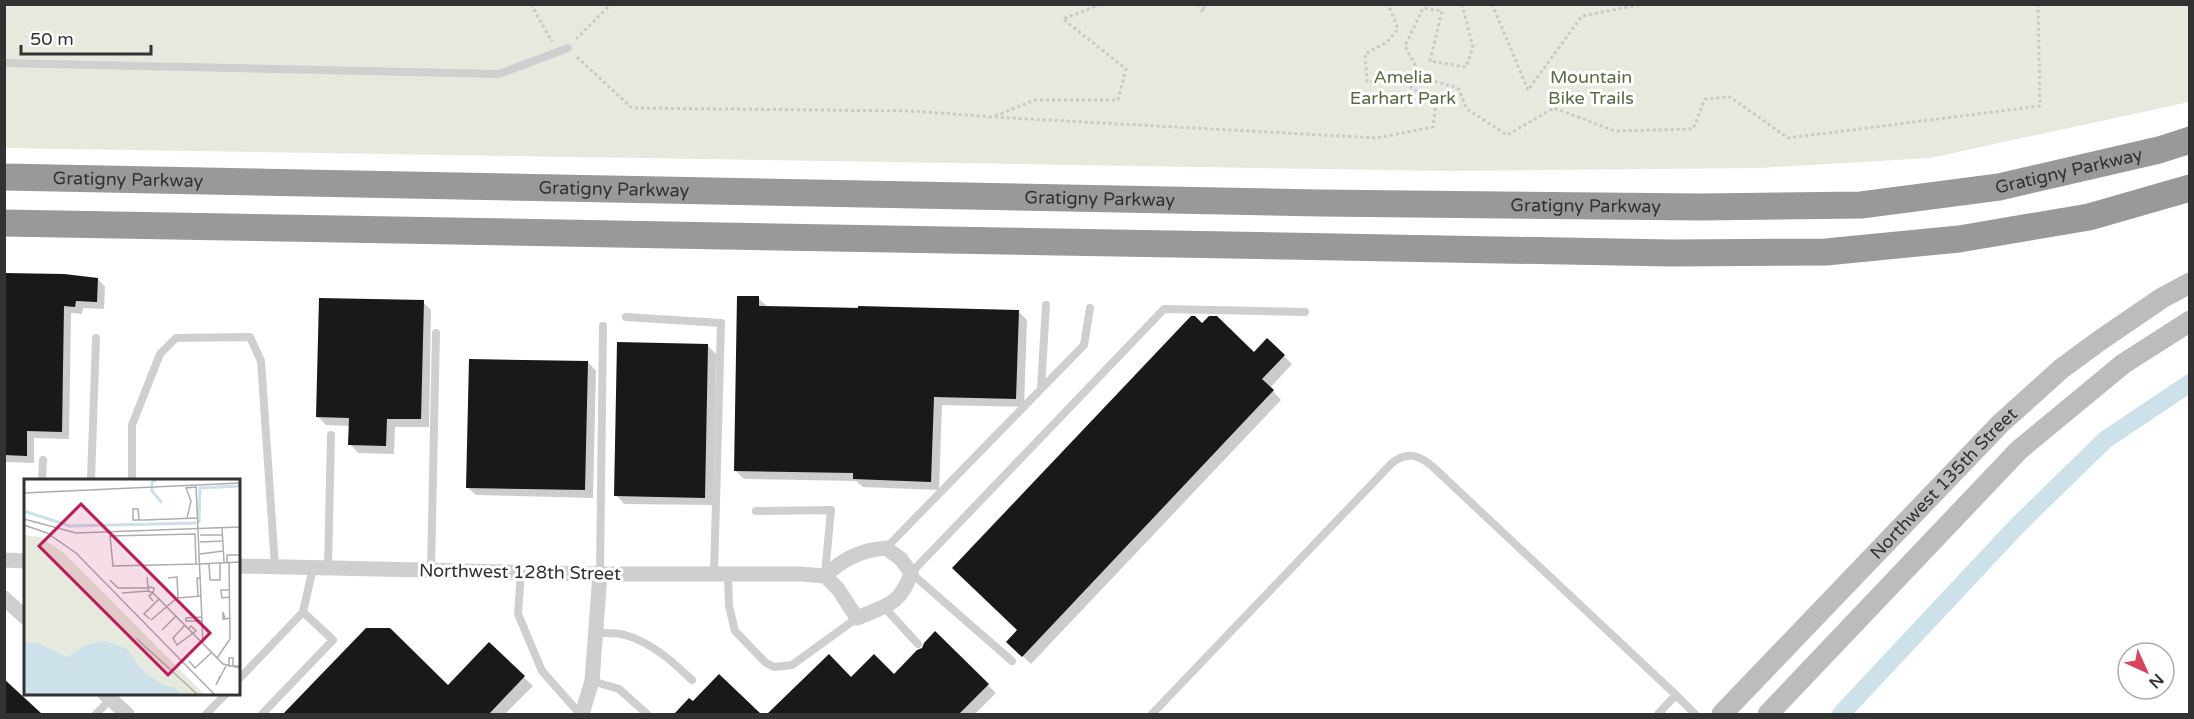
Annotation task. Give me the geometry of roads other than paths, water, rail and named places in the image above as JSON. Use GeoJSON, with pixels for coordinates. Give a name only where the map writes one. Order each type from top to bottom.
{"type":"FeatureCollection","features":[{"type":"Feature","properties":{"kind":"highway","name":"Gratigny Parkway"},"geometry":{"type":"LineString","coordinates":[[4,177],[1319,203],[1701,207],[1861,205],[1999,187],[2159,150],[2190,140]]}},
{"type":"Feature","properties":{"kind":"highway"},"geometry":{"type":"LineString","coordinates":[[4,223],[1659,253],[1826,252],[1959,239],[2079,219],[2190,188]]}},
{"type":"Feature","properties":{"kind":"main road","name":"Northwest 135th Street"},"geometry":{"type":"LineString","coordinates":[[1722,714],[2000,424],[2061,369],[2098,341],[2162,298],[2190,283]]}},
{"type":"Feature","properties":{"kind":"main road","name":"Northwest 135th Street"},"geometry":{"type":"LineString","coordinates":[[1768,714],[2019,450],[2123,364],[2190,321]]}},
{"type":"Feature","properties":{"kind":"street"},"geometry":{"type":"LineString","coordinates":[[886,548],[901,559],[911,573],[907,586],[899,598],[885,608],[857,618],[838,589],[825,576],[838,564],[857,553],[886,548]]}},
{"type":"Feature","properties":{"kind":"street"},"geometry":{"type":"LineString","coordinates":[[4,560],[24,561]]}},
{"type":"Feature","properties":{"kind":"street","name":"Northwest 128th Street"},"geometry":{"type":"LineString","coordinates":[[240,566],[600,574],[825,576]]}},
{"type":"Feature","properties":{"kind":"street"},"geometry":{"type":"LineString","coordinates":[[581,714],[592,681],[600,574]]}},
{"type":"Feature","properties":{"kind":"street"},"geometry":{"type":"LineString","coordinates":[[4,598],[24,616]]}},
{"type":"Feature","properties":{"kind":"street"},"geometry":{"type":"LineString","coordinates":[[108,696],[127,714]]}},
{"type":"Feature","properties":{"kind":"lane"},"geometry":{"type":"LineString","coordinates":[[4,63],[498,74],[568,48]]}},
{"type":"Feature","properties":{"kind":"lane"},"geometry":{"type":"LineString","coordinates":[[1041,388],[1046,305]]}},
{"type":"Feature","properties":{"kind":"lane"},"geometry":{"type":"LineString","coordinates":[[886,548],[1084,345],[1090,308]]}},
{"type":"Feature","properties":{"kind":"lane"},"geometry":{"type":"LineString","coordinates":[[1012,661],[911,573],[1164,309],[1305,312]]}},
{"type":"Feature","properties":{"kind":"lane"},"geometry":{"type":"LineString","coordinates":[[626,317],[721,322],[721,574],[735,632],[766,663],[774,667],[792,665],[857,618]]}},
{"type":"Feature","properties":{"kind":"lane"},"geometry":{"type":"LineString","coordinates":[[600,574],[603,326]]}},
{"type":"Feature","properties":{"kind":"lane"},"geometry":{"type":"LineString","coordinates":[[431,570],[436,333]]}},
{"type":"Feature","properties":{"kind":"lane"},"geometry":{"type":"LineString","coordinates":[[132,479],[132,425],[160,354],[176,338],[250,337],[261,361],[274,566]]}},
{"type":"Feature","properties":{"kind":"lane"},"geometry":{"type":"LineString","coordinates":[[91,479],[96,338]]}},
{"type":"Feature","properties":{"kind":"lane"},"geometry":{"type":"LineString","coordinates":[[240,678],[303,612],[321,568],[331,435]]}},
{"type":"Feature","properties":{"kind":"lane"},"geometry":{"type":"LineString","coordinates":[[1152,714],[1392,463],[1400,458],[1414,455],[1422,457],[1432,466],[1695,714]]}},
{"type":"Feature","properties":{"kind":"lane"},"geometry":{"type":"LineString","coordinates":[[42,479],[43,460]]}},
{"type":"Feature","properties":{"kind":"lane"},"geometry":{"type":"LineString","coordinates":[[756,511],[831,510],[825,576]]}},
{"type":"Feature","properties":{"kind":"lane"},"geometry":{"type":"LineString","coordinates":[[521,572],[518,614],[542,671],[581,714]]}},
{"type":"Feature","properties":{"kind":"lane"},"geometry":{"type":"LineString","coordinates":[[885,608],[918,644]]}},
{"type":"Feature","properties":{"kind":"lane"},"geometry":{"type":"LineString","coordinates":[[262,714],[333,640],[303,612]]}},
{"type":"Feature","properties":{"kind":"lane"},"geometry":{"type":"LineString","coordinates":[[596,633],[623,634],[650,645],[674,662],[692,680]]}},
{"type":"Feature","properties":{"kind":"lane"},"geometry":{"type":"LineString","coordinates":[[592,681],[619,689],[647,714]]}},
{"type":"Feature","properties":{"kind":"lane"},"geometry":{"type":"LineString","coordinates":[[206,714],[223,695]]}},
{"type":"Feature","properties":{"kind":"lane"},"geometry":{"type":"LineString","coordinates":[[1658,714],[1676,695]]}},
{"type":"Feature","properties":{"kind":"lane"},"geometry":{"type":"LineString","coordinates":[[96,714],[108,696]]}},
{"type":"Feature","properties":{"kind":"waterway"},"geometry":{"type":"LineString","coordinates":[[1841,714],[2017,526],[2105,440],[2190,383]]}},
{"type":"Feature","properties":{"kind":"park label","name":"Amelia Earhart Park"},"geometry":{"type":"Point","coordinates":[1403,88]}},
{"type":"Feature","properties":{"kind":"park label","name":"Mountain Bike Trails"},"geometry":{"type":"Point","coordinates":[1591,88]}}]}
